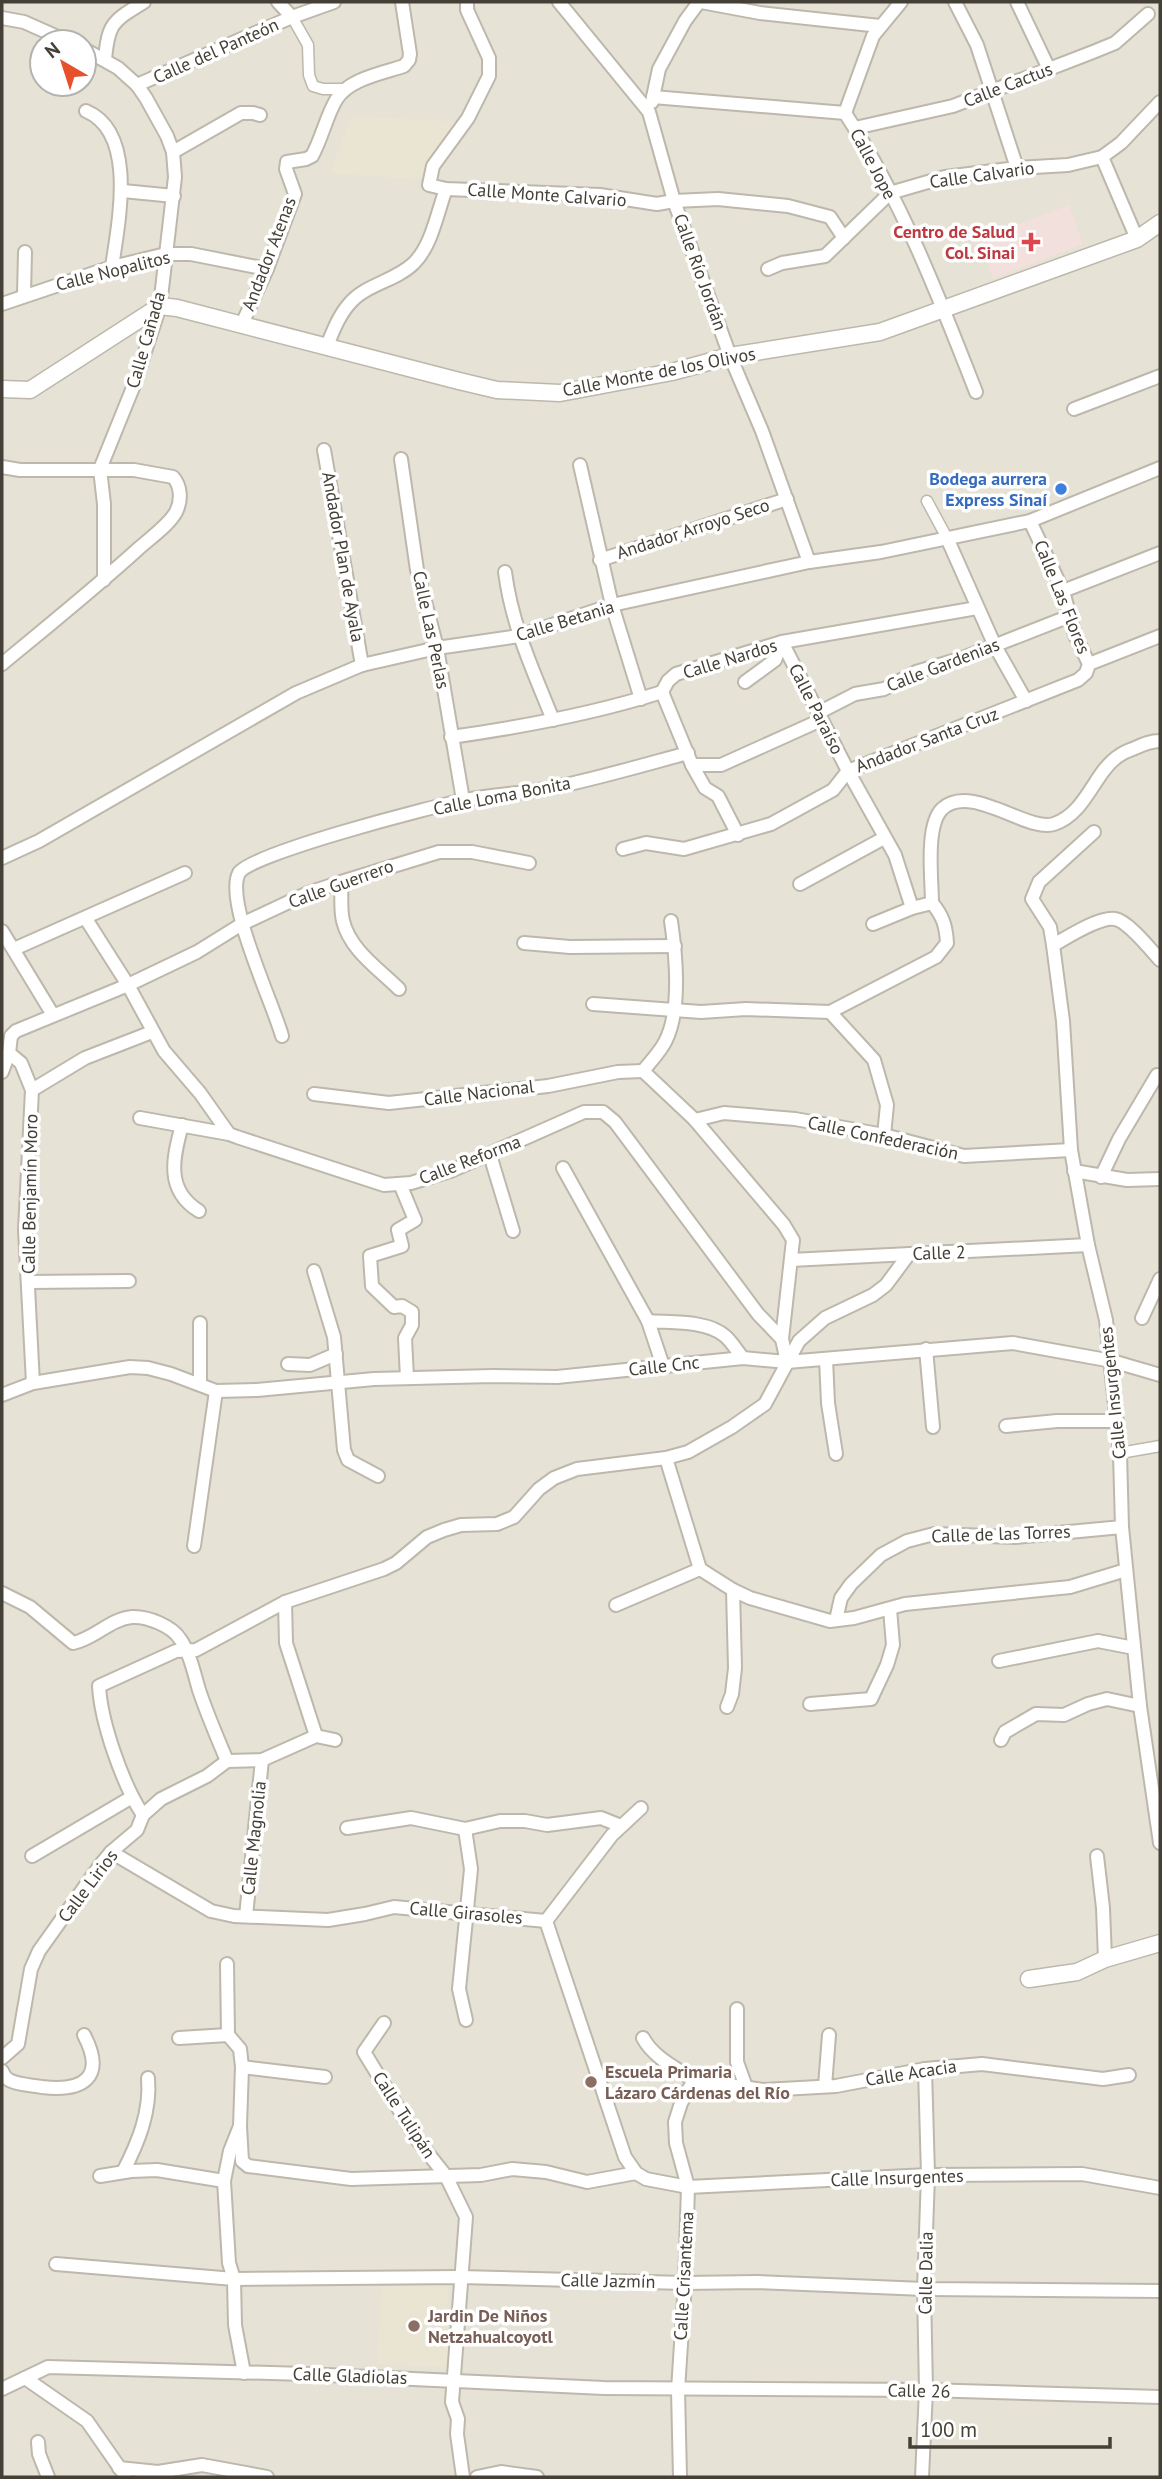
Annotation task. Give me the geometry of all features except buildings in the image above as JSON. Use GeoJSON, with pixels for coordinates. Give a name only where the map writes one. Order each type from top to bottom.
{"type":"FeatureCollection","features":[{"type":"Feature","properties":{"kind":"street"},"geometry":{"type":"LineString","coordinates":[[106,60],[107,38],[112,26],[120,17],[144,2]]}},
{"type":"Feature","properties":{"kind":"street"},"geometry":{"type":"LineString","coordinates":[[278,2],[292,17],[308,45],[309,75],[313,86],[323,89],[345,89],[404,66],[409,61],[402,2]]}},
{"type":"Feature","properties":{"kind":"street","name":"Calle del Panteón"},"geometry":{"type":"LineString","coordinates":[[137,85],[292,17],[334,2]]}},
{"type":"Feature","properties":{"kind":"street"},"geometry":{"type":"LineString","coordinates":[[327,346],[350,302],[403,272],[415,262],[427,245],[446,189],[429,185],[433,166],[468,118],[489,76],[489,58],[467,10],[467,2]]}},
{"type":"Feature","properties":{"kind":"street"},"geometry":{"type":"LineString","coordinates":[[649,112],[659,69],[685,21],[700,2],[760,13],[880,26]]}},
{"type":"Feature","properties":{"kind":"street"},"geometry":{"type":"LineString","coordinates":[[845,113],[873,36],[901,2]]}},
{"type":"Feature","properties":{"kind":"street"},"geometry":{"type":"LineString","coordinates":[[955,2],[976,44],[1017,168]]}},
{"type":"Feature","properties":{"kind":"street","name":"Calle Río Jordán"},"geometry":{"type":"LineString","coordinates":[[564,4],[649,112],[674,201],[809,562]]}},
{"type":"Feature","properties":{"kind":"street"},"geometry":{"type":"LineString","coordinates":[[1024,4],[1049,69]]}},
{"type":"Feature","properties":{"kind":"street","name":"Calle Cactus"},"geometry":{"type":"LineString","coordinates":[[855,128],[953,106],[1049,69],[1115,43],[1148,14]]}},
{"type":"Feature","properties":{"kind":"street"},"geometry":{"type":"LineString","coordinates":[[2,18],[24,22],[38,28]]}},
{"type":"Feature","properties":{"kind":"street","name":"Calle Cañada"},"geometry":{"type":"LineString","coordinates":[[98,56],[137,85],[167,136],[173,152],[174,196],[160,306],[134,385],[100,469],[104,504],[104,580]]}},
{"type":"Feature","properties":{"kind":"street","name":"Andador Atenas"},"geometry":{"type":"LineString","coordinates":[[242,324],[295,194],[286,165],[292,160],[312,156],[337,98],[345,89]]}},
{"type":"Feature","properties":{"kind":"street","name":"Calle Jope"},"geometry":{"type":"LineString","coordinates":[[653,97],[845,113],[890,192],[943,308],[976,392]]}},
{"type":"Feature","properties":{"kind":"street","name":"Calle Calvario"},"geometry":{"type":"LineString","coordinates":[[768,269],[782,263],[825,256],[890,192],[944,177],[1068,165],[1102,157],[1121,143],[1160,102]]}},
{"type":"Feature","properties":{"kind":"street"},"geometry":{"type":"LineString","coordinates":[[86,111],[97,116],[109,130],[117,155],[123,191],[112,267]]}},
{"type":"Feature","properties":{"kind":"street"},"geometry":{"type":"LineString","coordinates":[[173,152],[241,113],[260,115]]}},
{"type":"Feature","properties":{"kind":"street"},"geometry":{"type":"LineString","coordinates":[[1102,157],[1137,239]]}},
{"type":"Feature","properties":{"kind":"street","name":"Calle Monte Calvario"},"geometry":{"type":"LineString","coordinates":[[446,189],[600,195],[657,204],[718,200],[788,206],[830,217],[844,238]]}},
{"type":"Feature","properties":{"kind":"street"},"geometry":{"type":"LineString","coordinates":[[123,191],[174,196]]}},
{"type":"Feature","properties":{"kind":"street","name":"Calle Monte de los Olivos"},"geometry":{"type":"LineString","coordinates":[[160,306],[242,324],[497,390],[560,393],[672,372],[730,356],[880,332],[1137,239],[1160,223]]}},
{"type":"Feature","properties":{"kind":"street"},"geometry":{"type":"LineString","coordinates":[[24,295],[25,251]]}},
{"type":"Feature","properties":{"kind":"street","name":"Calle Nopalitos"},"geometry":{"type":"LineString","coordinates":[[2,304],[112,267],[166,254],[211,257],[267,268]]}},
{"type":"Feature","properties":{"kind":"street"},"geometry":{"type":"LineString","coordinates":[[2,389],[30,390],[51,379],[160,306]]}},
{"type":"Feature","properties":{"kind":"street"},"geometry":{"type":"LineString","coordinates":[[1074,409],[1160,376]]}},
{"type":"Feature","properties":{"kind":"street","name":"Andador Plan de Ayala"},"geometry":{"type":"LineString","coordinates":[[324,450],[362,665]]}},
{"type":"Feature","properties":{"kind":"street","name":"Calle Las Perlas"},"geometry":{"type":"LineString","coordinates":[[401,459],[417,570],[437,648],[463,800]]}},
{"type":"Feature","properties":{"kind":"street"},"geometry":{"type":"LineString","coordinates":[[580,465],[600,560],[641,699]]}},
{"type":"Feature","properties":{"kind":"street"},"geometry":{"type":"LineString","coordinates":[[2,467],[44,471],[134,470],[173,477],[180,491],[179,505],[171,519],[104,580],[2,664]]}},
{"type":"Feature","properties":{"kind":"street","name":"Calle Betania"},"geometry":{"type":"LineString","coordinates":[[2,858],[39,841],[296,693],[362,665],[437,648],[519,636],[612,605],[809,562],[881,552],[1030,521],[1160,468]]}},
{"type":"Feature","properties":{"kind":"street","name":"Andador Arroyo Seco"},"geometry":{"type":"LineString","coordinates":[[600,560],[787,499]]}},
{"type":"Feature","properties":{"kind":"street"},"geometry":{"type":"LineString","coordinates":[[927,501],[947,538],[995,646],[1026,701]]}},
{"type":"Feature","properties":{"kind":"street","name":"Calle Las Flores"},"geometry":{"type":"LineString","coordinates":[[1030,521],[1063,591],[1088,669]]}},
{"type":"Feature","properties":{"kind":"street"},"geometry":{"type":"LineString","coordinates":[[1063,591],[1160,553]]}},
{"type":"Feature","properties":{"kind":"street"},"geometry":{"type":"LineString","coordinates":[[505,572],[519,636],[553,720]]}},
{"type":"Feature","properties":{"kind":"street","name":"Calle Nardos"},"geometry":{"type":"LineString","coordinates":[[452,737],[518,728],[641,699],[662,692],[676,674],[782,642],[977,608]]}},
{"type":"Feature","properties":{"kind":"street","name":"Calle Gardenias"},"geometry":{"type":"LineString","coordinates":[[690,759],[721,765],[819,716],[855,694],[884,689],[916,672],[995,646],[1070,616]]}},
{"type":"Feature","properties":{"kind":"street","name":"Andador Santa Cruz"},"geometry":{"type":"LineString","coordinates":[[622,849],[646,843],[684,849],[771,824],[833,790],[848,771],[1078,680],[1088,669],[1160,636]]}},
{"type":"Feature","properties":{"kind":"street"},"geometry":{"type":"LineString","coordinates":[[745,682],[765,670],[775,660],[782,642]]}},
{"type":"Feature","properties":{"kind":"street","name":"Calle Paraíso"},"geometry":{"type":"LineString","coordinates":[[782,642],[848,771],[895,855],[912,908]]}},
{"type":"Feature","properties":{"kind":"street"},"geometry":{"type":"LineString","coordinates":[[662,692],[705,788],[718,796],[738,835]]}},
{"type":"Feature","properties":{"kind":"street"},"geometry":{"type":"LineString","coordinates":[[593,1004],[701,1012],[746,1009],[830,1012],[936,957],[947,943],[946,927],[941,913],[932,904],[930,861],[934,819],[941,810],[952,801],[969,801],[1038,824],[1053,825],[1086,798],[1105,769],[1119,755],[1152,741],[1160,741]]}},
{"type":"Feature","properties":{"kind":"street","name":"Calle Loma Bonita"},"geometry":{"type":"LineString","coordinates":[[242,924],[238,912],[236,881],[239,872],[247,865],[284,850],[463,800],[562,786],[690,759]]}},
{"type":"Feature","properties":{"kind":"street","name":"Calle Insurgentes"},"geometry":{"type":"LineString","coordinates":[[1094,832],[1039,882],[1032,899],[1050,927],[1063,1021],[1071,1150],[1112,1361],[1126,1570],[1140,1706],[1160,1843]]}},
{"type":"Feature","properties":{"kind":"street"},"geometry":{"type":"LineString","coordinates":[[800,884],[884,838]]}},
{"type":"Feature","properties":{"kind":"street","name":"Calle Guerrero"},"geometry":{"type":"LineString","coordinates":[[9,1054],[11,1036],[16,1031],[128,985],[197,952],[242,924],[308,892],[439,852],[472,852],[529,863]]}},
{"type":"Feature","properties":{"kind":"street"},"geometry":{"type":"LineString","coordinates":[[14,949],[184,873]]}},
{"type":"Feature","properties":{"kind":"street"},"geometry":{"type":"LineString","coordinates":[[341,882],[342,919],[348,937],[356,948],[400,989]]}},
{"type":"Feature","properties":{"kind":"street"},"geometry":{"type":"LineString","coordinates":[[873,925],[912,908],[932,904]]}},
{"type":"Feature","properties":{"kind":"street"},"geometry":{"type":"LineString","coordinates":[[1053,945],[1105,919],[1114,918],[1123,922],[1160,960]]}},
{"type":"Feature","properties":{"kind":"street"},"geometry":{"type":"LineString","coordinates":[[86,919],[128,985],[164,1051],[200,1093],[229,1133]]}},
{"type":"Feature","properties":{"kind":"street"},"geometry":{"type":"LineString","coordinates":[[671,921],[675,946],[674,1009],[666,1041],[643,1071],[695,1120],[784,1225],[793,1240],[782,1339],[787,1362]]}},
{"type":"Feature","properties":{"kind":"street"},"geometry":{"type":"LineString","coordinates":[[242,924],[282,1036]]}},
{"type":"Feature","properties":{"kind":"street"},"geometry":{"type":"LineString","coordinates":[[2,931],[53,1015]]}},
{"type":"Feature","properties":{"kind":"street"},"geometry":{"type":"LineString","coordinates":[[524,943],[570,947],[675,946]]}},
{"type":"Feature","properties":{"kind":"street"},"geometry":{"type":"LineString","coordinates":[[830,1012],[874,1060],[887,1105],[884,1135]]}},
{"type":"Feature","properties":{"kind":"street"},"geometry":{"type":"LineString","coordinates":[[32,1090],[85,1058],[152,1032]]}},
{"type":"Feature","properties":{"kind":"street"},"geometry":{"type":"LineString","coordinates":[[2,1072],[9,1054]]}},
{"type":"Feature","properties":{"kind":"street","name":"Calle Benjamín Moro"},"geometry":{"type":"LineString","coordinates":[[9,1054],[21,1063],[32,1090],[25,1230],[33,1383]]}},
{"type":"Feature","properties":{"kind":"street"},"geometry":{"type":"LineString","coordinates":[[1101,1177],[1136,1108],[1159,1075],[1144,1069]]}},
{"type":"Feature","properties":{"kind":"street","name":"Calle Nacional"},"geometry":{"type":"LineString","coordinates":[[314,1094],[389,1104],[548,1086],[618,1072],[643,1071]]}},
{"type":"Feature","properties":{"kind":"street","name":"Calle Reforma"},"geometry":{"type":"LineString","coordinates":[[140,1118],[229,1133],[384,1185],[411,1183],[453,1170],[584,1112],[603,1111],[615,1122],[758,1314],[782,1339]]}},
{"type":"Feature","properties":{"kind":"street","name":"Calle Confederación"},"geometry":{"type":"LineString","coordinates":[[695,1120],[724,1113],[795,1119],[884,1135],[964,1156],[1071,1150]]}},
{"type":"Feature","properties":{"kind":"street"},"geometry":{"type":"LineString","coordinates":[[181,1125],[173,1165],[176,1181],[180,1194],[199,1211]]}},
{"type":"Feature","properties":{"kind":"street"},"geometry":{"type":"LineString","coordinates":[[490,1155],[513,1231]]}},
{"type":"Feature","properties":{"kind":"street"},"geometry":{"type":"LineString","coordinates":[[563,1168],[648,1321],[663,1366]]}},
{"type":"Feature","properties":{"kind":"street"},"geometry":{"type":"LineString","coordinates":[[1074,1171],[1127,1180],[1160,1180]]}},
{"type":"Feature","properties":{"kind":"street"},"geometry":{"type":"LineString","coordinates":[[400,1184],[415,1220],[398,1230],[402,1246],[370,1256],[372,1286],[394,1307],[402,1306],[412,1312],[412,1325],[405,1338],[407,1378]]}},
{"type":"Feature","properties":{"kind":"street","name":"Calle 2"},"geometry":{"type":"LineString","coordinates":[[790,1260],[1088,1245]]}},
{"type":"Feature","properties":{"kind":"street"},"geometry":{"type":"LineString","coordinates":[[143,1815],[132,1797],[100,1705],[99,1686],[170,1654],[196,1650],[285,1602],[384,1569],[396,1563],[427,1537],[444,1530],[461,1525],[497,1524],[514,1517],[539,1489],[554,1478],[577,1469],[666,1458],[688,1452],[765,1404],[799,1341],[825,1318],[873,1296],[886,1285],[909,1254]]}},
{"type":"Feature","properties":{"kind":"street"},"geometry":{"type":"LineString","coordinates":[[314,1271],[324,1299],[336,1354],[344,1450],[348,1460],[378,1476]]}},
{"type":"Feature","properties":{"kind":"street"},"geometry":{"type":"LineString","coordinates":[[1142,1318],[1160,1279]]}},
{"type":"Feature","properties":{"kind":"street"},"geometry":{"type":"LineString","coordinates":[[28,1282],[129,1282]]}},
{"type":"Feature","properties":{"kind":"street"},"geometry":{"type":"LineString","coordinates":[[648,1321],[703,1326],[715,1330],[725,1336],[743,1358]]}},
{"type":"Feature","properties":{"kind":"street"},"geometry":{"type":"LineString","coordinates":[[200,1324],[200,1383]]}},
{"type":"Feature","properties":{"kind":"street","name":"Calle Cnc"},"geometry":{"type":"LineString","coordinates":[[216,1391],[407,1378],[557,1377],[743,1358],[787,1362],[1013,1343],[1112,1361],[1160,1375]]}},
{"type":"Feature","properties":{"kind":"street"},"geometry":{"type":"LineString","coordinates":[[926,1349],[933,1427]]}},
{"type":"Feature","properties":{"kind":"street"},"geometry":{"type":"LineString","coordinates":[[288,1364],[310,1365],[336,1354]]}},
{"type":"Feature","properties":{"kind":"street"},"geometry":{"type":"LineString","coordinates":[[827,1359],[828,1403],[836,1454]]}},
{"type":"Feature","properties":{"kind":"street"},"geometry":{"type":"LineString","coordinates":[[2,1395],[33,1383],[130,1367],[148,1368],[200,1383],[216,1391],[194,1546]]}},
{"type":"Feature","properties":{"kind":"street"},"geometry":{"type":"LineString","coordinates":[[1006,1426],[1057,1421],[1116,1421]]}},
{"type":"Feature","properties":{"kind":"street"},"geometry":{"type":"LineString","coordinates":[[1120,1453],[1160,1446]]}},
{"type":"Feature","properties":{"kind":"street"},"geometry":{"type":"LineString","coordinates":[[666,1458],[700,1569],[750,1598],[830,1621],[905,1604],[1070,1587],[1126,1570]]}},
{"type":"Feature","properties":{"kind":"street","name":"Calle de las Torres"},"geometry":{"type":"LineString","coordinates":[[836,1620],[841,1598],[851,1584],[881,1555],[907,1541],[934,1534],[1015,1537],[1122,1527]]}},
{"type":"Feature","properties":{"kind":"street"},"geometry":{"type":"LineString","coordinates":[[616,1605],[700,1569]]}},
{"type":"Feature","properties":{"kind":"street"},"geometry":{"type":"LineString","coordinates":[[727,1707],[732,1694],[735,1668],[733,1590]]}},
{"type":"Feature","properties":{"kind":"street"},"geometry":{"type":"LineString","coordinates":[[2,1592],[30,1607],[73,1643],[122,1618],[136,1616],[173,1631],[180,1637],[186,1650],[211,1724],[227,1761],[262,1760],[317,1736],[335,1740]]}},
{"type":"Feature","properties":{"kind":"street"},"geometry":{"type":"LineString","coordinates":[[285,1602],[286,1643],[317,1736]]}},
{"type":"Feature","properties":{"kind":"street"},"geometry":{"type":"LineString","coordinates":[[810,1704],[871,1699],[893,1645],[890,1609]]}},
{"type":"Feature","properties":{"kind":"street"},"geometry":{"type":"LineString","coordinates":[[999,1661],[1098,1641],[1134,1648]]}},
{"type":"Feature","properties":{"kind":"street"},"geometry":{"type":"LineString","coordinates":[[1001,1740],[1005,1732],[1036,1714],[1064,1716],[1088,1704],[1107,1699],[1140,1706]]}},
{"type":"Feature","properties":{"kind":"street","name":"Calle Magnolia"},"geometry":{"type":"LineString","coordinates":[[246,1916],[262,1760]]}},
{"type":"Feature","properties":{"kind":"street","name":"Calle Lirios"},"geometry":{"type":"LineString","coordinates":[[2,2058],[18,2044],[32,1969],[39,1951],[111,1852],[137,1830],[143,1815],[161,1799],[207,1776],[227,1761]]}},
{"type":"Feature","properties":{"kind":"street"},"geometry":{"type":"LineString","coordinates":[[32,1856],[132,1797]]}},
{"type":"Feature","properties":{"kind":"street"},"geometry":{"type":"LineString","coordinates":[[547,1921],[612,1835],[640,1808]]}},
{"type":"Feature","properties":{"kind":"street"},"geometry":{"type":"LineString","coordinates":[[347,1828],[411,1818],[465,1829],[500,1821],[525,1821],[547,1825],[601,1818],[621,1826]]}},
{"type":"Feature","properties":{"kind":"street"},"geometry":{"type":"LineString","coordinates":[[465,1829],[471,1869],[459,1989],[466,2020]]}},
{"type":"Feature","properties":{"kind":"street"},"geometry":{"type":"LineString","coordinates":[[111,1852],[211,1911],[246,1916]]}},
{"type":"Feature","properties":{"kind":"street"},"geometry":{"type":"LineString","coordinates":[[1097,1856],[1105,1959]]}},
{"type":"Feature","properties":{"kind":"street","name":"Calle Girasoles"},"geometry":{"type":"LineString","coordinates":[[246,1916],[328,1920],[394,1907],[547,1921],[625,2157],[636,2173]]}},
{"type":"Feature","properties":{"kind":"street"},"geometry":{"type":"LineString","coordinates":[[1029,1979],[1077,1972],[1105,1959],[1160,1944]]}},
{"type":"Feature","properties":{"kind":"street"},"geometry":{"type":"LineString","coordinates":[[227,1964],[228,2035],[240,2049],[242,2161],[248,2166],[351,2179],[481,2175],[512,2169],[546,2172],[587,2182],[636,2173]]}},
{"type":"Feature","properties":{"kind":"street"},"geometry":{"type":"LineString","coordinates":[[737,2008],[737,2062],[746,2087]]}},
{"type":"Feature","properties":{"kind":"street","name":"Calle Tulipán"},"geometry":{"type":"LineString","coordinates":[[384,2023],[364,2052],[419,2142],[446,2176],[466,2217],[452,2402],[458,2418],[457,2434],[463,2477]]}},
{"type":"Feature","properties":{"kind":"street"},"geometry":{"type":"LineString","coordinates":[[2,2071],[9,2080],[19,2084],[72,2088],[92,2071],[94,2058],[84,2035]]}},
{"type":"Feature","properties":{"kind":"street"},"geometry":{"type":"LineString","coordinates":[[179,2038],[228,2035]]}},
{"type":"Feature","properties":{"kind":"street"},"geometry":{"type":"LineString","coordinates":[[825,2087],[829,2035]]}},
{"type":"Feature","properties":{"kind":"street"},"geometry":{"type":"LineString","coordinates":[[643,2038],[648,2048],[657,2056],[694,2080]]}},
{"type":"Feature","properties":{"kind":"street","name":"Calle Acacia"},"geometry":{"type":"LineString","coordinates":[[694,2080],[764,2090],[825,2087],[925,2068],[982,2064],[1103,2079],[1129,2075]]}},
{"type":"Feature","properties":{"kind":"street"},"geometry":{"type":"LineString","coordinates":[[242,2067],[325,2077]]}},
{"type":"Feature","properties":{"kind":"street","name":"Calle Dalia"},"geometry":{"type":"LineString","coordinates":[[922,2477],[926,2390],[924,2289],[928,2175],[925,2068]]}},
{"type":"Feature","properties":{"kind":"street"},"geometry":{"type":"LineString","coordinates":[[123,2172],[138,2143],[144,2122],[149,2094],[148,2078]]}},
{"type":"Feature","properties":{"kind":"street","name":"Calle Crisantema"},"geometry":{"type":"LineString","coordinates":[[680,2477],[677,2390],[685,2283],[688,2187],[676,2143],[675,2122],[681,2103],[694,2080]]}},
{"type":"Feature","properties":{"kind":"street"},"geometry":{"type":"LineString","coordinates":[[240,2126],[230,2151],[224,2181],[229,2263],[234,2279],[235,2325],[244,2373]]}},
{"type":"Feature","properties":{"kind":"street"},"geometry":{"type":"LineString","coordinates":[[100,2176],[157,2170],[224,2181]]}},
{"type":"Feature","properties":{"kind":"street","name":"Calle Insurgentes"},"geometry":{"type":"LineString","coordinates":[[636,2173],[646,2179],[688,2187],[928,2175],[1082,2174],[1160,2188]]}},
{"type":"Feature","properties":{"kind":"street","name":"Calle Jazmín"},"geometry":{"type":"LineString","coordinates":[[55,2264],[234,2279],[460,2277],[685,2283],[757,2282],[924,2289],[1160,2291]]}},
{"type":"Feature","properties":{"kind":"street","name":"Calle Gladiolas"},"geometry":{"type":"LineString","coordinates":[[3,2387],[48,2367],[677,2390]]}},
{"type":"Feature","properties":{"kind":"street"},"geometry":{"type":"LineString","coordinates":[[25,2378],[87,2421],[122,2473],[158,2472],[202,2465],[267,2477]]}},
{"type":"Feature","properties":{"kind":"street","name":"Calle 26"},"geometry":{"type":"LineString","coordinates":[[677,2390],[926,2390],[1160,2397]]}},
{"type":"Feature","properties":{"kind":"street"},"geometry":{"type":"LineString","coordinates":[[38,2442],[39,2454],[48,2477]]}},
{"type":"Feature","properties":{"kind":"street"},"geometry":{"type":"LineString","coordinates":[[477,2477],[500,2472],[537,2477]]}},
{"type":"Feature","properties":{"kind":"shaded area"},"geometry":{"type":"Polygon","coordinates":[[[2,2],[1160,2],[1160,2477],[2,2477],[2,2]]]}},
{"type":"Feature","properties":{"kind":"shaded area"},"geometry":{"type":"Polygon","coordinates":[[[351,116],[457,122],[427,180],[330,173],[351,116]]]}},
{"type":"Feature","properties":{"kind":"shaded area","name":"Centro de Salud Col. Sinai"},"geometry":{"type":"Polygon","coordinates":[[[1069,205],[1083,244],[993,279],[978,240],[1069,205]]]}},
{"type":"Feature","properties":{"kind":"shaded area","name":"Jardin De Niños Netzahualcoyotl"},"geometry":{"type":"Polygon","coordinates":[[[448,2285],[448,2367],[378,2364],[381,2287],[448,2285]]]}},
{"type":"Feature","properties":{"kind":"place","name":"Centro de Salud Col. Sinai"},"geometry":{"type":"Point","coordinates":[1031,242]}},
{"type":"Feature","properties":{"kind":"place","name":"Bodega aurrera Express Sinaí"},"geometry":{"type":"Point","coordinates":[1061,489]}},
{"type":"Feature","properties":{"kind":"place","name":"Escuela Primaria Lázaro Cárdenas del Río"},"geometry":{"type":"Point","coordinates":[591,2082]}},
{"type":"Feature","properties":{"kind":"place","name":"Jardin De Niños Netzahualcoyotl"},"geometry":{"type":"Point","coordinates":[414,2326]}}]}
